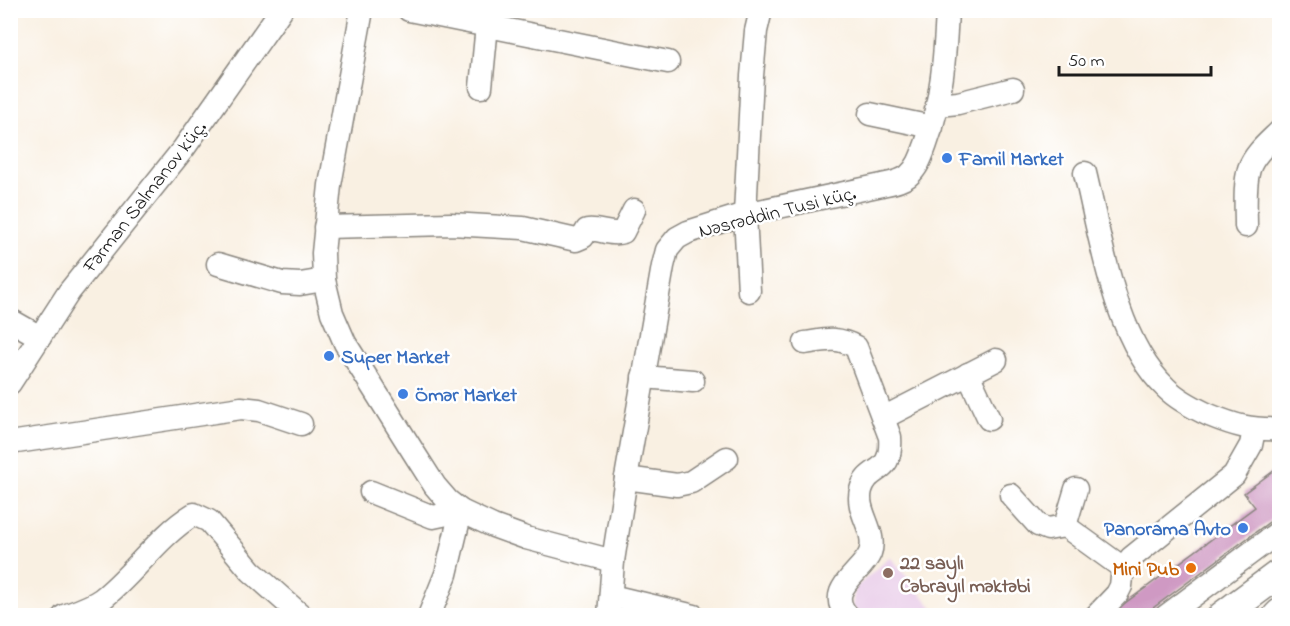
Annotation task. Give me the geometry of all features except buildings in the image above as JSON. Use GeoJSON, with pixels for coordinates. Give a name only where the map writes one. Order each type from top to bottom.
{"type":"FeatureCollection","features":[{"type":"Feature","properties":{"kind":"main road"},"geometry":{"type":"LineString","coordinates":[[1222,615],[1280,573]]}},
{"type":"Feature","properties":{"kind":"street","name":"Fərman Salmanov küç."},"geometry":{"type":"LineString","coordinates":[[10,383],[85,270],[184,148],[280,10]]}},
{"type":"Feature","properties":{"kind":"street"},"geometry":{"type":"LineString","coordinates":[[362,10],[330,185],[323,253],[324,280],[332,314],[345,343],[435,486],[448,501],[461,511],[526,538],[614,561]]}},
{"type":"Feature","properties":{"kind":"street"},"geometry":{"type":"LineString","coordinates":[[409,10],[490,18],[668,62]]}},
{"type":"Feature","properties":{"kind":"street"},"geometry":{"type":"LineString","coordinates":[[749,291],[745,214],[752,76],[756,31],[761,10]]}},
{"type":"Feature","properties":{"kind":"street","name":"Nəsrəddin Tusi küç."},"geometry":{"type":"LineString","coordinates":[[610,606],[626,478],[667,250],[677,238],[688,232],[745,214],[897,182],[907,177],[914,169],[932,127],[938,105],[945,60],[947,10]]}},
{"type":"Feature","properties":{"kind":"street"},"geometry":{"type":"LineString","coordinates":[[482,87],[490,18]]}},
{"type":"Feature","properties":{"kind":"street"},"geometry":{"type":"LineString","coordinates":[[938,105],[958,104],[1013,89]]}},
{"type":"Feature","properties":{"kind":"street"},"geometry":{"type":"LineString","coordinates":[[870,114],[932,127]]}},
{"type":"Feature","properties":{"kind":"street"},"geometry":{"type":"LineString","coordinates":[[1246,226],[1246,186],[1250,168],[1257,156],[1280,131]]}},
{"type":"Feature","properties":{"kind":"street"},"geometry":{"type":"LineString","coordinates":[[1085,172],[1112,286],[1133,341],[1149,369],[1167,389],[1195,408],[1232,424],[1254,430],[1280,429]]}},
{"type":"Feature","properties":{"kind":"street"},"geometry":{"type":"LineString","coordinates":[[325,227],[451,224],[523,228],[576,240],[583,237],[587,230],[595,229],[617,234],[623,232],[634,210]]}},
{"type":"Feature","properties":{"kind":"street"},"geometry":{"type":"LineString","coordinates":[[218,264],[282,283],[300,284],[324,280]]}},
{"type":"Feature","properties":{"kind":"street"},"geometry":{"type":"LineString","coordinates":[[10,320],[40,336]]}},
{"type":"Feature","properties":{"kind":"street"},"geometry":{"type":"LineString","coordinates":[[805,343],[835,338],[856,347],[890,437],[891,452],[886,463],[865,481],[861,490],[859,501],[871,536],[872,547],[869,557],[847,580],[841,593],[840,602],[845,615]]}},
{"type":"Feature","properties":{"kind":"street"},"geometry":{"type":"LineString","coordinates":[[883,418],[996,360]]}},
{"type":"Feature","properties":{"kind":"street"},"geometry":{"type":"LineString","coordinates":[[968,374],[989,418]]}},
{"type":"Feature","properties":{"kind":"street"},"geometry":{"type":"LineString","coordinates":[[644,377],[693,381]]}},
{"type":"Feature","properties":{"kind":"street"},"geometry":{"type":"LineString","coordinates":[[10,443],[242,408],[259,410],[301,424]]}},
{"type":"Feature","properties":{"kind":"street"},"geometry":{"type":"LineString","coordinates":[[1096,615],[1117,594],[1121,586],[1123,568],[1131,558],[1234,475],[1251,446],[1254,430]]}},
{"type":"Feature","properties":{"kind":"street"},"geometry":{"type":"LineString","coordinates":[[626,478],[677,485],[691,482],[727,458]]}},
{"type":"Feature","properties":{"kind":"street"},"geometry":{"type":"LineString","coordinates":[[1065,526],[1076,489]]}},
{"type":"Feature","properties":{"kind":"street"},"geometry":{"type":"LineString","coordinates":[[371,492],[433,517],[461,511]]}},
{"type":"Feature","properties":{"kind":"street"},"geometry":{"type":"LineString","coordinates":[[1011,495],[1038,525],[1048,529],[1065,526],[1123,568]]}},
{"type":"Feature","properties":{"kind":"street"},"geometry":{"type":"LineString","coordinates":[[429,615],[446,574],[461,511]]}},
{"type":"Feature","properties":{"kind":"street"},"geometry":{"type":"LineString","coordinates":[[64,615],[84,609],[102,598],[177,524],[194,514],[209,521],[251,571],[302,615]]}},
{"type":"Feature","properties":{"kind":"street"},"geometry":{"type":"LineString","coordinates":[[1166,615],[1280,531]]}},
{"type":"Feature","properties":{"kind":"street"},"geometry":{"type":"LineString","coordinates":[[610,606],[694,615]]}},
{"type":"Feature","properties":{"kind":"shaded area","name":"22 saylı Cəbrayıl məktəbi"},"geometry":{"type":"Polygon","coordinates":[[[890,557],[939,615],[860,615],[852,607],[855,588],[890,557]]]}},
{"type":"Feature","properties":{"kind":"place","name":"Famil Market"},"geometry":{"type":"Point","coordinates":[947,158]}},
{"type":"Feature","properties":{"kind":"place","name":"Super Market"},"geometry":{"type":"Point","coordinates":[329,356]}},
{"type":"Feature","properties":{"kind":"place","name":"Ömər Market"},"geometry":{"type":"Point","coordinates":[403,394]}},
{"type":"Feature","properties":{"kind":"place","name":"Panorama Avto"},"geometry":{"type":"Point","coordinates":[1243,528]}},
{"type":"Feature","properties":{"kind":"place","name":"Mini Pub"},"geometry":{"type":"Point","coordinates":[1191,568]}},
{"type":"Feature","properties":{"kind":"place","name":"22 saylı Cəbrayıl məktəbi"},"geometry":{"type":"Point","coordinates":[888,573]}}]}
